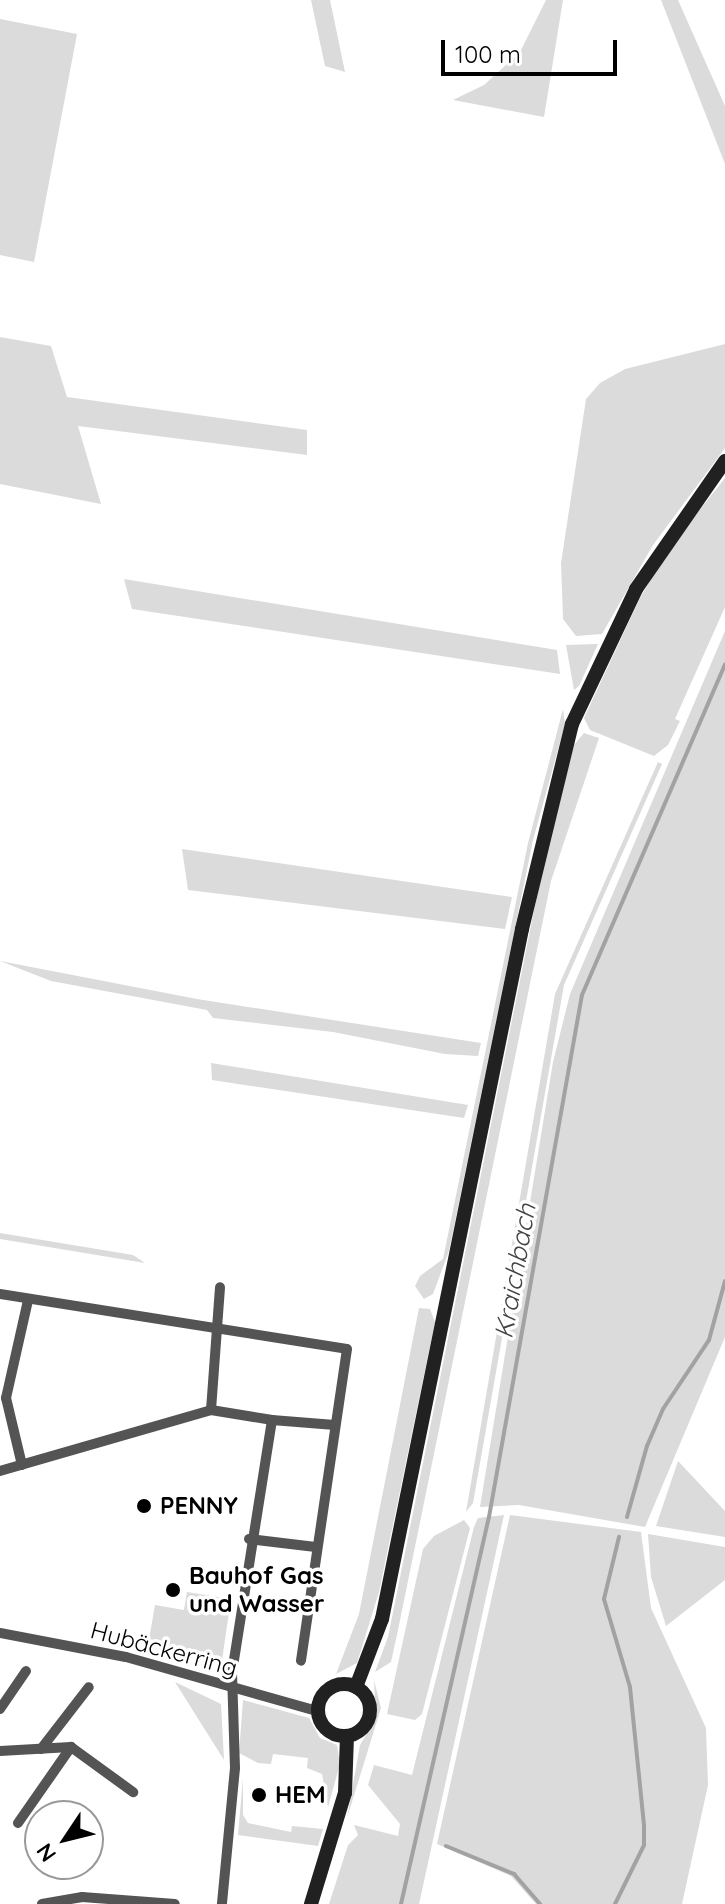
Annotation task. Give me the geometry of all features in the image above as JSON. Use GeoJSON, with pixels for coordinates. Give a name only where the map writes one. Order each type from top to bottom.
{"type":"FeatureCollection","features":[{"type":"Feature","properties":{"kind":"main road"},"geometry":{"type":"LineString","coordinates":[[356,1687],[382,1619],[529,899],[572,724],[636,589],[725,461]]}},
{"type":"Feature","properties":{"kind":"main road"},"geometry":{"type":"LineString","coordinates":[[330,1687],[356,1687],[369,1702],[369,1715],[364,1727],[347,1736],[327,1730],[317,1711],[330,1687]]}},
{"type":"Feature","properties":{"kind":"main road"},"geometry":{"type":"LineString","coordinates":[[311,1904],[345,1793],[347,1736]]}},
{"type":"Feature","properties":{"kind":"street"},"geometry":{"type":"LineString","coordinates":[[211,1410],[220,1287]]}},
{"type":"Feature","properties":{"kind":"street"},"geometry":{"type":"LineString","coordinates":[[0,1294],[347,1349],[301,1661]]}},
{"type":"Feature","properties":{"kind":"street"},"geometry":{"type":"LineString","coordinates":[[22,1465],[6,1398],[28,1300]]}},
{"type":"Feature","properties":{"kind":"street"},"geometry":{"type":"LineString","coordinates":[[0,1471],[211,1410],[272,1420],[335,1425]]}},
{"type":"Feature","properties":{"kind":"street"},"geometry":{"type":"LineString","coordinates":[[222,1904],[235,1768],[233,1687],[249,1539],[272,1420]]}},
{"type":"Feature","properties":{"kind":"street"},"geometry":{"type":"LineString","coordinates":[[249,1539],[316,1547]]}},
{"type":"Feature","properties":{"kind":"street","name":"Hubäckerring"},"geometry":{"type":"LineString","coordinates":[[0,1633],[126,1657],[317,1711]]}},
{"type":"Feature","properties":{"kind":"street"},"geometry":{"type":"LineString","coordinates":[[0,1709],[26,1671]]}},
{"type":"Feature","properties":{"kind":"street"},"geometry":{"type":"LineString","coordinates":[[41,1749],[89,1687]]}},
{"type":"Feature","properties":{"kind":"street"},"geometry":{"type":"LineString","coordinates":[[18,1823],[71,1747]]}},
{"type":"Feature","properties":{"kind":"street"},"geometry":{"type":"LineString","coordinates":[[0,1751],[71,1747],[133,1792]]}},
{"type":"Feature","properties":{"kind":"street"},"geometry":{"type":"LineString","coordinates":[[42,1904],[82,1897],[175,1904]]}},
{"type":"Feature","properties":{"kind":"shaded area"},"geometry":{"type":"Polygon","coordinates":[[[311,0],[330,0],[345,72],[325,66],[311,0]]]}},
{"type":"Feature","properties":{"kind":"shaded area"},"geometry":{"type":"Polygon","coordinates":[[[546,0],[563,0],[544,117],[453,100],[484,85],[520,52],[546,0]]]}},
{"type":"Feature","properties":{"kind":"shaded area"},"geometry":{"type":"Polygon","coordinates":[[[661,0],[678,0],[725,106],[725,164],[661,0]]]}},
{"type":"Feature","properties":{"kind":"shaded area"},"geometry":{"type":"Polygon","coordinates":[[[0,19],[77,34],[34,262],[0,255],[0,19]]]}},
{"type":"Feature","properties":{"kind":"shaded area"},"geometry":{"type":"Polygon","coordinates":[[[0,337],[51,346],[67,397],[307,430],[307,455],[78,426],[101,504],[0,484],[0,337]]]}},
{"type":"Feature","properties":{"kind":"shaded area"},"geometry":{"type":"Polygon","coordinates":[[[725,344],[725,448],[653,545],[602,634],[576,636],[563,619],[561,563],[586,399],[600,383],[625,369],[725,344]]]}},
{"type":"Feature","properties":{"kind":"shaded area"},"geometry":{"type":"Polygon","coordinates":[[[725,478],[725,607],[675,719],[680,721],[668,745],[654,756],[590,730],[584,718],[640,598],[671,546],[725,478]]]}},
{"type":"Feature","properties":{"kind":"shaded area"},"geometry":{"type":"Polygon","coordinates":[[[124,579],[557,650],[560,674],[132,609],[124,579]]]}},
{"type":"Feature","properties":{"kind":"shaded area"},"geometry":{"type":"Polygon","coordinates":[[[725,631],[725,1337],[645,1527],[519,1505],[480,1507],[553,1062],[570,994],[725,631]]]}},
{"type":"Feature","properties":{"kind":"shaded area"},"geometry":{"type":"Polygon","coordinates":[[[598,644],[579,686],[574,690],[566,645],[598,644]]]}},
{"type":"Feature","properties":{"kind":"shaded area"},"geometry":{"type":"Polygon","coordinates":[[[563,709],[565,724],[533,840],[449,1251],[433,1294],[424,1299],[415,1286],[420,1276],[443,1259],[528,843],[563,709]]]}},
{"type":"Feature","properties":{"kind":"shaded area"},"geometry":{"type":"Polygon","coordinates":[[[584,733],[599,738],[551,881],[391,1662],[375,1672],[388,1637],[548,841],[574,745],[584,733]]]}},
{"type":"Feature","properties":{"kind":"shaded area"},"geometry":{"type":"Polygon","coordinates":[[[658,762],[662,764],[564,985],[473,1503],[466,1512],[555,994],[658,762]]]}},
{"type":"Feature","properties":{"kind":"shaded area"},"geometry":{"type":"Polygon","coordinates":[[[182,849],[512,897],[505,929],[188,890],[182,849]]]}},
{"type":"Feature","properties":{"kind":"shaded area"},"geometry":{"type":"Polygon","coordinates":[[[0,961],[197,999],[481,1043],[478,1056],[445,1054],[333,1032],[213,1018],[207,1010],[51,981],[0,961]]]}},
{"type":"Feature","properties":{"kind":"shaded area"},"geometry":{"type":"Polygon","coordinates":[[[211,1063],[468,1105],[464,1118],[212,1080],[211,1063]]]}},
{"type":"Feature","properties":{"kind":"shaded area"},"geometry":{"type":"Polygon","coordinates":[[[0,1233],[133,1255],[145,1263],[0,1239],[0,1233]]]}},
{"type":"Feature","properties":{"kind":"shaded area"},"geometry":{"type":"Polygon","coordinates":[[[419,1308],[430,1309],[435,1322],[379,1592],[357,1663],[336,1674],[359,1614],[419,1308]]]}},
{"type":"Feature","properties":{"kind":"shaded area"},"geometry":{"type":"Polygon","coordinates":[[[678,1461],[725,1511],[725,1537],[656,1526],[678,1461]]]}},
{"type":"Feature","properties":{"kind":"shaded area"},"geometry":{"type":"Polygon","coordinates":[[[504,1515],[419,1904],[329,1904],[348,1845],[358,1835],[354,1825],[398,1836],[400,1824],[368,1785],[374,1765],[412,1775],[474,1527],[478,1518],[504,1515]]]}},
{"type":"Feature","properties":{"kind":"shaded area"},"geometry":{"type":"Polygon","coordinates":[[[510,1515],[641,1532],[651,1608],[706,1728],[708,1785],[682,1904],[536,1904],[511,1876],[437,1844],[510,1515]]]}},
{"type":"Feature","properties":{"kind":"shaded area"},"geometry":{"type":"Polygon","coordinates":[[[464,1520],[470,1528],[422,1714],[415,1720],[387,1714],[423,1549],[434,1536],[464,1520]]]}},
{"type":"Feature","properties":{"kind":"shaded area"},"geometry":{"type":"Polygon","coordinates":[[[648,1534],[725,1547],[725,1580],[666,1626],[651,1577],[648,1534]]]}},
{"type":"Feature","properties":{"kind":"shaded area"},"geometry":{"type":"Polygon","coordinates":[[[187,1592],[231,1599],[222,1660],[148,1645],[155,1605],[184,1610],[187,1592]]]}},
{"type":"Feature","properties":{"kind":"shaded area"},"geometry":{"type":"Polygon","coordinates":[[[374,1680],[381,1708],[347,1818],[360,1745],[376,1718],[374,1680]]]}},
{"type":"Feature","properties":{"kind":"shaded area"},"geometry":{"type":"Polygon","coordinates":[[[175,1682],[221,1704],[224,1760],[175,1682]]]}},
{"type":"Feature","properties":{"kind":"shaded area"},"geometry":{"type":"Polygon","coordinates":[[[243,1700],[309,1718],[320,1738],[337,1745],[340,1764],[328,1807],[322,1774],[307,1768],[308,1758],[273,1754],[271,1764],[258,1763],[239,1753],[243,1700]]]}},
{"type":"Feature","properties":{"kind":"shaded area"},"geometry":{"type":"Polygon","coordinates":[[[243,1778],[243,1815],[248,1823],[291,1832],[292,1826],[323,1829],[318,1846],[238,1835],[243,1778]]]}},
{"type":"Feature","properties":{"kind":"waterway","name":"Kraichbach"},"geometry":{"type":"LineString","coordinates":[[401,1904],[489,1517],[582,995],[725,665]]}},
{"type":"Feature","properties":{"kind":"waterway"},"geometry":{"type":"LineString","coordinates":[[627,1517],[647,1446],[663,1409],[709,1340],[725,1281]]}},
{"type":"Feature","properties":{"kind":"waterway"},"geometry":{"type":"LineString","coordinates":[[615,1904],[644,1845],[630,1687],[604,1599],[619,1537]]}},
{"type":"Feature","properties":{"kind":"waterway"},"geometry":{"type":"LineString","coordinates":[[446,1846],[514,1874],[540,1904]]}},
{"type":"Feature","properties":{"kind":"place","name":"PENNY"},"geometry":{"type":"Point","coordinates":[144,1506]}},
{"type":"Feature","properties":{"kind":"place","name":"Bauhof Gas und Wasser"},"geometry":{"type":"Point","coordinates":[173,1590]}},
{"type":"Feature","properties":{"kind":"place","name":"HEM"},"geometry":{"type":"Point","coordinates":[259,1795]}}]}
